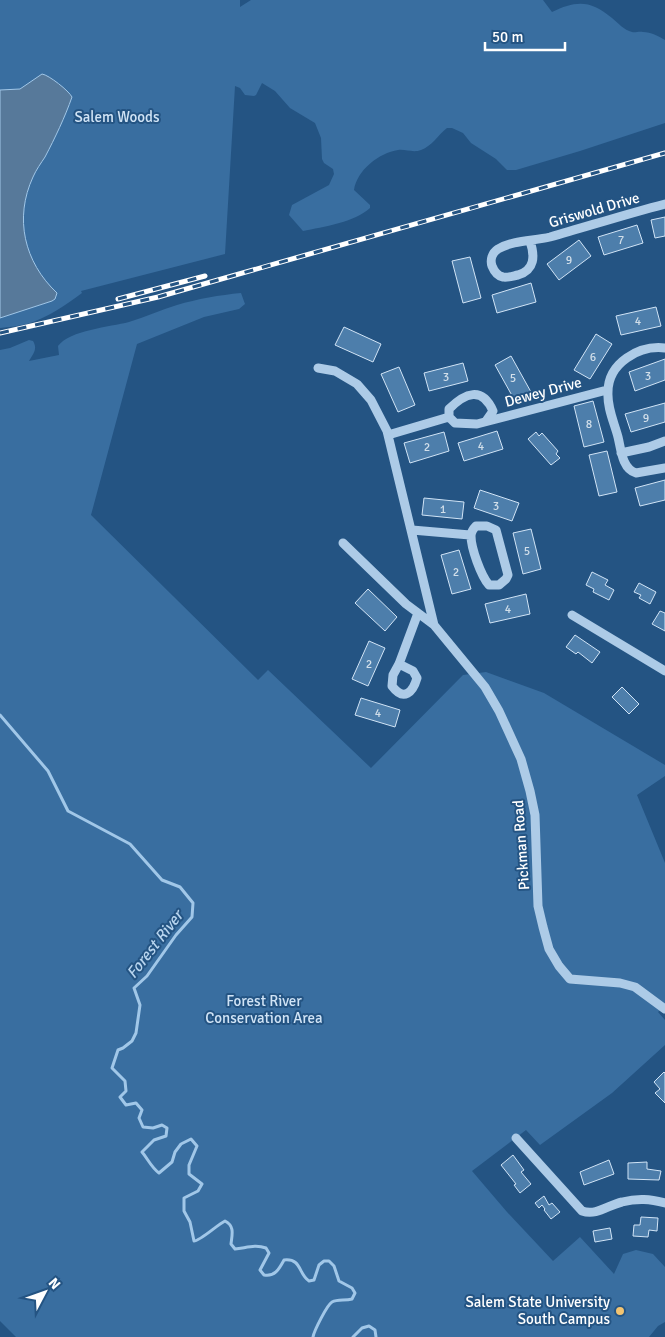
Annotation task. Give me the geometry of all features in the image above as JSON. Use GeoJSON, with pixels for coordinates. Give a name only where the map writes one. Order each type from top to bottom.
{"type":"FeatureCollection","features":[{"type":"Feature","properties":{"kind":"street","name":"Griswold Drive"},"geometry":{"type":"LineString","coordinates":[[530,241],[534,261],[528,270],[502,277],[496,273],[491,261],[493,254],[508,245],[530,241],[665,204]]}},
{"type":"Feature","properties":{"kind":"street"},"geometry":{"type":"LineString","coordinates":[[665,348],[652,348],[632,354],[615,370],[608,390],[608,403],[624,463],[636,474],[665,468]]}},
{"type":"Feature","properties":{"kind":"street","name":"Pickman Road"},"geometry":{"type":"LineString","coordinates":[[318,368],[336,370],[357,384],[371,400],[387,431],[434,625]]}},
{"type":"Feature","properties":{"kind":"street","name":"Dewey Drive"},"geometry":{"type":"LineString","coordinates":[[449,418],[456,423],[477,424],[608,390]]}},
{"type":"Feature","properties":{"kind":"street","name":"Dewey Drive"},"geometry":{"type":"LineString","coordinates":[[449,418],[449,409],[455,403],[463,397],[473,394],[482,396],[489,402],[493,411],[486,421]]}},
{"type":"Feature","properties":{"kind":"street","name":"Dewey Drive"},"geometry":{"type":"LineString","coordinates":[[388,435],[449,418]]}},
{"type":"Feature","properties":{"kind":"street"},"geometry":{"type":"LineString","coordinates":[[621,452],[649,447],[665,441]]}},
{"type":"Feature","properties":{"kind":"street"},"geometry":{"type":"LineString","coordinates":[[476,526],[488,526],[496,530],[508,575],[503,583],[494,586],[489,585],[483,579],[470,535],[476,526]]}},
{"type":"Feature","properties":{"kind":"street"},"geometry":{"type":"LineString","coordinates":[[412,530],[470,535]]}},
{"type":"Feature","properties":{"kind":"street","name":"Pickman Road"},"geometry":{"type":"LineString","coordinates":[[343,543],[406,604],[434,625],[485,687],[499,710],[521,759],[530,791],[535,815],[538,906],[549,949],[554,958],[570,979],[620,983],[635,987],[665,1009]]}},
{"type":"Feature","properties":{"kind":"street"},"geometry":{"type":"LineString","coordinates":[[399,664],[418,613]]}},
{"type":"Feature","properties":{"kind":"street"},"geometry":{"type":"LineString","coordinates":[[572,615],[665,671]]}},
{"type":"Feature","properties":{"kind":"street"},"geometry":{"type":"LineString","coordinates":[[516,1138],[569,1199],[582,1211],[590,1214],[621,1202],[636,1199],[649,1199],[665,1203]]}},
{"type":"Feature","properties":{"kind":"green space","name":"Salem Woods"},"geometry":{"type":"Polygon","coordinates":[[[0,0],[240,0],[240,7],[251,0],[543,0],[552,12],[569,5],[590,5],[604,12],[629,31],[649,33],[665,40],[665,123],[516,170],[507,170],[496,159],[471,143],[463,133],[447,128],[432,143],[421,150],[398,150],[391,152],[377,159],[364,169],[359,176],[354,190],[370,205],[370,208],[364,213],[338,223],[303,231],[289,215],[292,205],[329,185],[334,174],[333,169],[324,163],[322,159],[321,138],[315,123],[290,108],[275,91],[262,83],[254,96],[245,95],[240,88],[235,86],[225,254],[81,291],[82,293],[56,311],[42,318],[27,324],[0,328],[0,318],[52,301],[0,309],[0,0]]]}},
{"type":"Feature","properties":{"kind":"green space","name":"Forest River Conservation Area"},"geometry":{"type":"Polygon","coordinates":[[[241,293],[245,304],[239,309],[204,317],[137,344],[91,515],[258,680],[268,670],[371,768],[463,675],[486,672],[544,693],[665,765],[665,776],[637,795],[665,863],[665,1006],[658,1012],[665,1020],[665,1045],[612,1093],[540,1145],[526,1130],[472,1171],[553,1261],[580,1237],[614,1274],[623,1254],[636,1250],[653,1254],[665,1267],[665,1322],[658,1326],[649,1337],[16,1337],[0,1321],[0,350],[29,340],[33,341],[35,347],[29,361],[59,355],[58,346],[71,336],[129,322],[192,301],[241,293]]]}},
{"type":"Feature","properties":{"kind":"shaded area"},"geometry":{"type":"Polygon","coordinates":[[[42,74],[59,84],[72,97],[45,157],[33,177],[27,192],[24,208],[26,239],[30,253],[37,268],[57,293],[52,301],[0,318],[0,90],[20,89],[42,74]]]}},
{"type":"Feature","properties":{"kind":"building"},"geometry":{"type":"Polygon","coordinates":[[[665,217],[665,236],[655,238],[651,220],[665,217]]]}},
{"type":"Feature","properties":{"kind":"building"},"geometry":{"type":"Polygon","coordinates":[[[637,225],[643,243],[604,255],[598,237],[637,225]]]}},
{"type":"Feature","properties":{"kind":"building"},"geometry":{"type":"Polygon","coordinates":[[[579,240],[591,256],[559,280],[547,264],[579,240]]]}},
{"type":"Feature","properties":{"kind":"building"},"geometry":{"type":"Polygon","coordinates":[[[470,257],[481,298],[463,303],[452,261],[470,257]]]}},
{"type":"Feature","properties":{"kind":"building"},"geometry":{"type":"Polygon","coordinates":[[[531,283],[536,302],[497,313],[492,295],[531,283]]]}},
{"type":"Feature","properties":{"kind":"building"},"geometry":{"type":"Polygon","coordinates":[[[656,307],[661,326],[621,335],[616,316],[656,307]]]}},
{"type":"Feature","properties":{"kind":"building"},"geometry":{"type":"Polygon","coordinates":[[[344,327],[381,344],[373,362],[335,345],[344,327]]]}},
{"type":"Feature","properties":{"kind":"building"},"geometry":{"type":"Polygon","coordinates":[[[596,334],[612,344],[590,379],[574,370],[596,334]]]}},
{"type":"Feature","properties":{"kind":"building"},"geometry":{"type":"Polygon","coordinates":[[[511,356],[531,392],[515,401],[495,365],[511,356]]]}},
{"type":"Feature","properties":{"kind":"building"},"geometry":{"type":"Polygon","coordinates":[[[665,359],[665,380],[635,391],[629,372],[665,359]]]}},
{"type":"Feature","properties":{"kind":"building"},"geometry":{"type":"Polygon","coordinates":[[[463,363],[468,381],[429,391],[424,373],[463,363]]]}},
{"type":"Feature","properties":{"kind":"building"},"geometry":{"type":"Polygon","coordinates":[[[399,367],[415,405],[398,412],[381,374],[399,367]]]}},
{"type":"Feature","properties":{"kind":"building"},"geometry":{"type":"Polygon","coordinates":[[[593,401],[604,442],[584,447],[574,406],[593,401]]]}},
{"type":"Feature","properties":{"kind":"building"},"geometry":{"type":"Polygon","coordinates":[[[665,403],[665,422],[631,432],[625,414],[665,403]]]}},
{"type":"Feature","properties":{"kind":"building"},"geometry":{"type":"Polygon","coordinates":[[[497,431],[503,449],[464,461],[458,443],[497,431]]]}},
{"type":"Feature","properties":{"kind":"building"},"geometry":{"type":"Polygon","coordinates":[[[444,432],[449,451],[410,463],[404,443],[444,432]]]}},
{"type":"Feature","properties":{"kind":"building"},"geometry":{"type":"Polygon","coordinates":[[[536,432],[539,436],[542,433],[558,451],[556,454],[560,458],[551,465],[528,439],[536,432]]]}},
{"type":"Feature","properties":{"kind":"building"},"geometry":{"type":"Polygon","coordinates":[[[607,451],[617,492],[599,496],[589,455],[607,451]]]}},
{"type":"Feature","properties":{"kind":"building"},"geometry":{"type":"Polygon","coordinates":[[[665,480],[665,500],[640,506],[635,488],[665,480]]]}},
{"type":"Feature","properties":{"kind":"building"},"geometry":{"type":"Polygon","coordinates":[[[480,490],[519,503],[512,521],[474,508],[480,490]]]}},
{"type":"Feature","properties":{"kind":"building"},"geometry":{"type":"Polygon","coordinates":[[[424,498],[464,502],[462,519],[422,515],[424,498]]]}},
{"type":"Feature","properties":{"kind":"building"},"geometry":{"type":"Polygon","coordinates":[[[531,529],[541,569],[523,574],[513,533],[531,529]]]}},
{"type":"Feature","properties":{"kind":"building"},"geometry":{"type":"Polygon","coordinates":[[[459,550],[471,589],[452,594],[441,555],[459,550]]]}},
{"type":"Feature","properties":{"kind":"building"},"geometry":{"type":"Polygon","coordinates":[[[592,572],[608,580],[605,585],[614,590],[609,600],[593,592],[594,589],[586,585],[592,572]]]}},
{"type":"Feature","properties":{"kind":"building"},"geometry":{"type":"Polygon","coordinates":[[[639,583],[656,592],[650,604],[639,598],[641,595],[634,592],[639,583]]]}},
{"type":"Feature","properties":{"kind":"building"},"geometry":{"type":"Polygon","coordinates":[[[368,589],[397,617],[385,631],[355,603],[368,589]]]}},
{"type":"Feature","properties":{"kind":"building"},"geometry":{"type":"Polygon","coordinates":[[[526,594],[530,614],[490,623],[485,604],[526,594]]]}},
{"type":"Feature","properties":{"kind":"building"},"geometry":{"type":"Polygon","coordinates":[[[660,611],[665,613],[665,631],[652,624],[660,611]]]}},
{"type":"Feature","properties":{"kind":"building"},"geometry":{"type":"Polygon","coordinates":[[[575,635],[600,652],[592,663],[578,652],[576,654],[566,647],[575,635]]]}},
{"type":"Feature","properties":{"kind":"building"},"geometry":{"type":"Polygon","coordinates":[[[369,641],[385,648],[368,686],[352,679],[369,641]]]}},
{"type":"Feature","properties":{"kind":"building"},"geometry":{"type":"Polygon","coordinates":[[[622,687],[639,704],[629,714],[612,697],[622,687]]]}},
{"type":"Feature","properties":{"kind":"building"},"geometry":{"type":"Polygon","coordinates":[[[361,698],[400,710],[395,727],[355,715],[361,698]]]}},
{"type":"Feature","properties":{"kind":"building"},"geometry":{"type":"Polygon","coordinates":[[[664,1072],[665,1103],[655,1093],[660,1089],[654,1082],[664,1072]]]}},
{"type":"Feature","properties":{"kind":"building"},"geometry":{"type":"Polygon","coordinates":[[[513,1155],[524,1170],[521,1172],[531,1184],[520,1193],[514,1185],[516,1184],[501,1165],[513,1155]]]}},
{"type":"Feature","properties":{"kind":"building"},"geometry":{"type":"Polygon","coordinates":[[[609,1160],[614,1174],[584,1185],[580,1172],[609,1160]]]}},
{"type":"Feature","properties":{"kind":"building"},"geometry":{"type":"Polygon","coordinates":[[[647,1162],[647,1169],[661,1171],[659,1180],[628,1179],[628,1163],[647,1162]]]}},
{"type":"Feature","properties":{"kind":"building"},"geometry":{"type":"Polygon","coordinates":[[[544,1196],[549,1205],[552,1203],[560,1212],[551,1219],[542,1205],[539,1208],[535,1203],[544,1196]]]}},
{"type":"Feature","properties":{"kind":"building"},"geometry":{"type":"Polygon","coordinates":[[[641,1217],[658,1218],[657,1231],[649,1230],[648,1237],[633,1236],[634,1225],[640,1225],[641,1217]]]}},
{"type":"Feature","properties":{"kind":"building"},"geometry":{"type":"Polygon","coordinates":[[[610,1228],[612,1239],[595,1242],[593,1231],[610,1228]]]}},
{"type":"Feature","properties":{"kind":"waterway","name":"Forest River"},"geometry":{"type":"LineString","coordinates":[[0,715],[48,771],[68,811],[130,844],[162,880],[180,887],[193,903],[192,917],[176,935],[147,976],[134,988],[140,1005],[136,1033],[132,1041],[118,1050],[112,1068],[125,1081],[126,1091],[120,1097],[126,1105],[136,1103],[142,1110],[139,1118],[143,1127],[153,1128],[162,1125],[167,1128],[166,1136],[154,1140],[142,1152],[159,1173],[172,1162],[175,1152],[181,1144],[191,1139],[197,1146],[189,1165],[189,1174],[202,1184],[198,1191],[184,1198],[184,1211],[190,1222],[194,1241],[225,1221],[232,1228],[231,1244],[235,1249],[254,1246],[266,1248],[269,1253],[260,1270],[264,1275],[274,1274],[284,1260],[290,1260],[297,1264],[309,1281],[314,1280],[319,1265],[324,1261],[329,1261],[334,1266],[339,1281],[352,1288],[355,1293],[352,1299],[334,1301],[330,1304],[321,1318],[313,1337]]}},
{"type":"Feature","properties":{"kind":"waterway","name":"Forest River"},"geometry":{"type":"LineString","coordinates":[[353,1337],[362,1328],[369,1326],[375,1330],[376,1337]]}},
{"type":"Feature","properties":{"kind":"railway"},"geometry":{"type":"LineString","coordinates":[[0,333],[158,297],[665,153]]}},
{"type":"Feature","properties":{"kind":"railway"},"geometry":{"type":"LineString","coordinates":[[118,299],[205,276]]}},
{"type":"Feature","properties":{"kind":"place","name":"Salem State University South Campus"},"geometry":{"type":"Point","coordinates":[620,1311]}}]}
